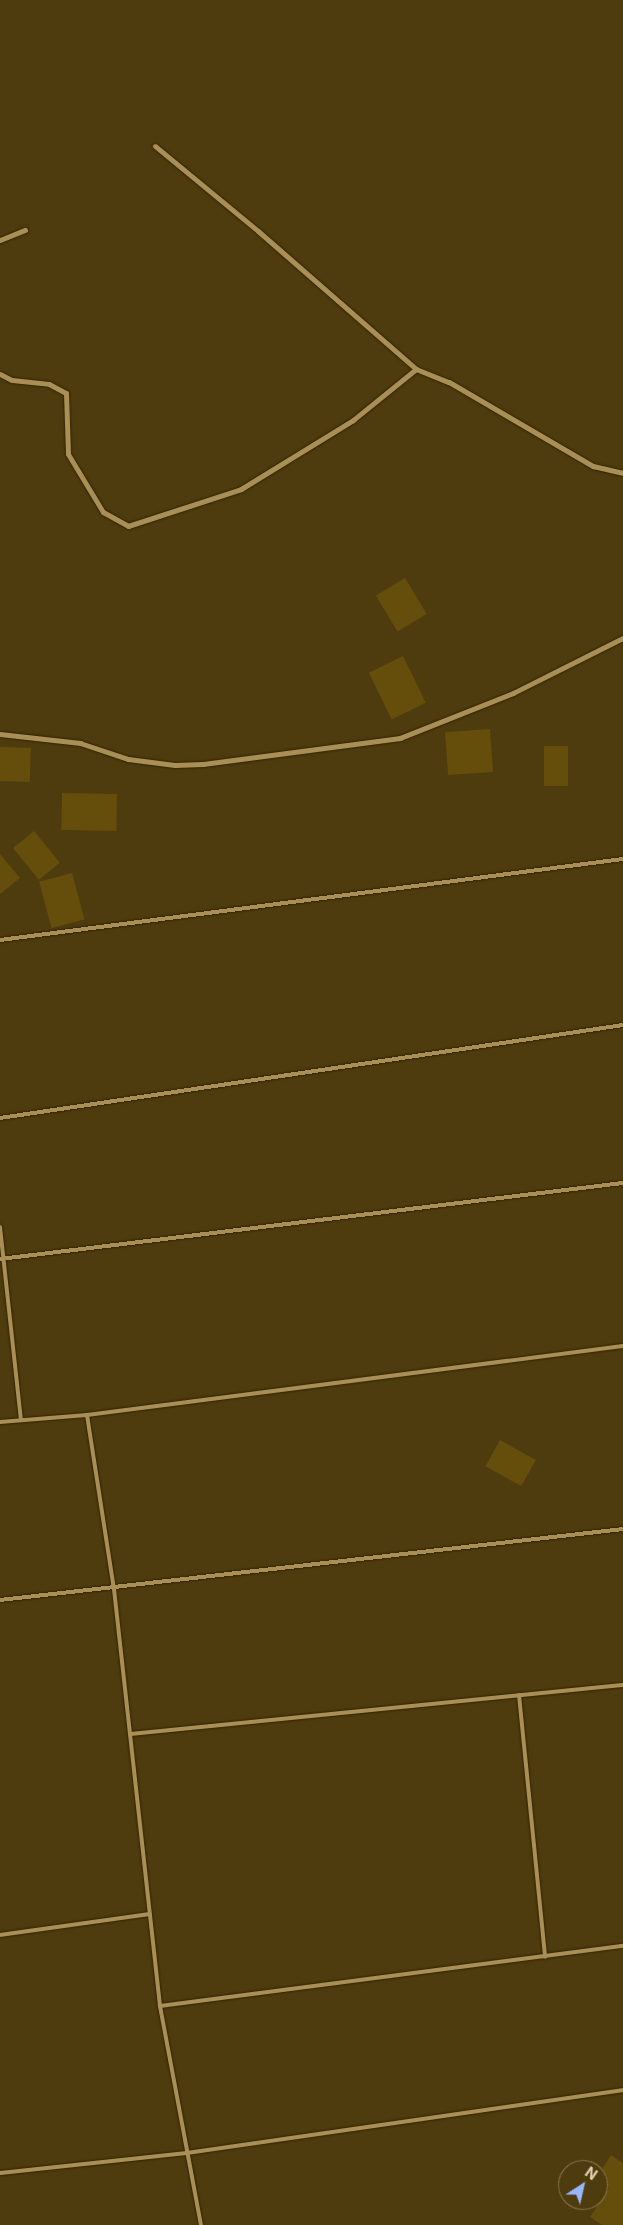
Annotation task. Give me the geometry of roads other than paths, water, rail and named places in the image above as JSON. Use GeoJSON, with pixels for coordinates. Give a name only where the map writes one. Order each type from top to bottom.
{"type":"FeatureCollection","features":[{"type":"Feature","properties":{"kind":"street"},"geometry":{"type":"LineString","coordinates":[[155,146],[258,231],[416,369],[449,382],[593,466],[623,473]]}},
{"type":"Feature","properties":{"kind":"street"},"geometry":{"type":"LineString","coordinates":[[0,240],[25,230]]}},
{"type":"Feature","properties":{"kind":"street"},"geometry":{"type":"LineString","coordinates":[[0,374],[12,380],[49,384],[66,394],[68,454],[103,512],[128,526],[241,489],[353,420],[416,369]]}},
{"type":"Feature","properties":{"kind":"street"},"geometry":{"type":"LineString","coordinates":[[0,734],[80,743],[128,759],[175,765],[203,764],[400,738],[513,693],[623,638]]}},
{"type":"Feature","properties":{"kind":"lane"},"geometry":{"type":"LineString","coordinates":[[0,940],[623,859]]}},
{"type":"Feature","properties":{"kind":"lane"},"geometry":{"type":"LineString","coordinates":[[0,1118],[623,1025]]}},
{"type":"Feature","properties":{"kind":"lane"},"geometry":{"type":"LineString","coordinates":[[2,1259],[623,1183]]}},
{"type":"Feature","properties":{"kind":"lane"},"geometry":{"type":"LineString","coordinates":[[0,1227],[21,1419]]}},
{"type":"Feature","properties":{"kind":"lane"},"geometry":{"type":"LineString","coordinates":[[0,1422],[87,1414],[623,1346]]}},
{"type":"Feature","properties":{"kind":"lane"},"geometry":{"type":"LineString","coordinates":[[87,1414],[114,1589],[160,2006],[201,2225]]}},
{"type":"Feature","properties":{"kind":"lane"},"geometry":{"type":"LineString","coordinates":[[0,1600],[114,1589],[623,1529]]}},
{"type":"Feature","properties":{"kind":"lane"},"geometry":{"type":"LineString","coordinates":[[130,1734],[623,1685]]}},
{"type":"Feature","properties":{"kind":"lane"},"geometry":{"type":"LineString","coordinates":[[519,1695],[545,1957]]}},
{"type":"Feature","properties":{"kind":"lane"},"geometry":{"type":"LineString","coordinates":[[0,1935],[150,1914]]}},
{"type":"Feature","properties":{"kind":"lane"},"geometry":{"type":"LineString","coordinates":[[160,2006],[623,1946]]}},
{"type":"Feature","properties":{"kind":"lane"},"geometry":{"type":"LineString","coordinates":[[0,2174],[187,2153],[623,2090]]}}]}
